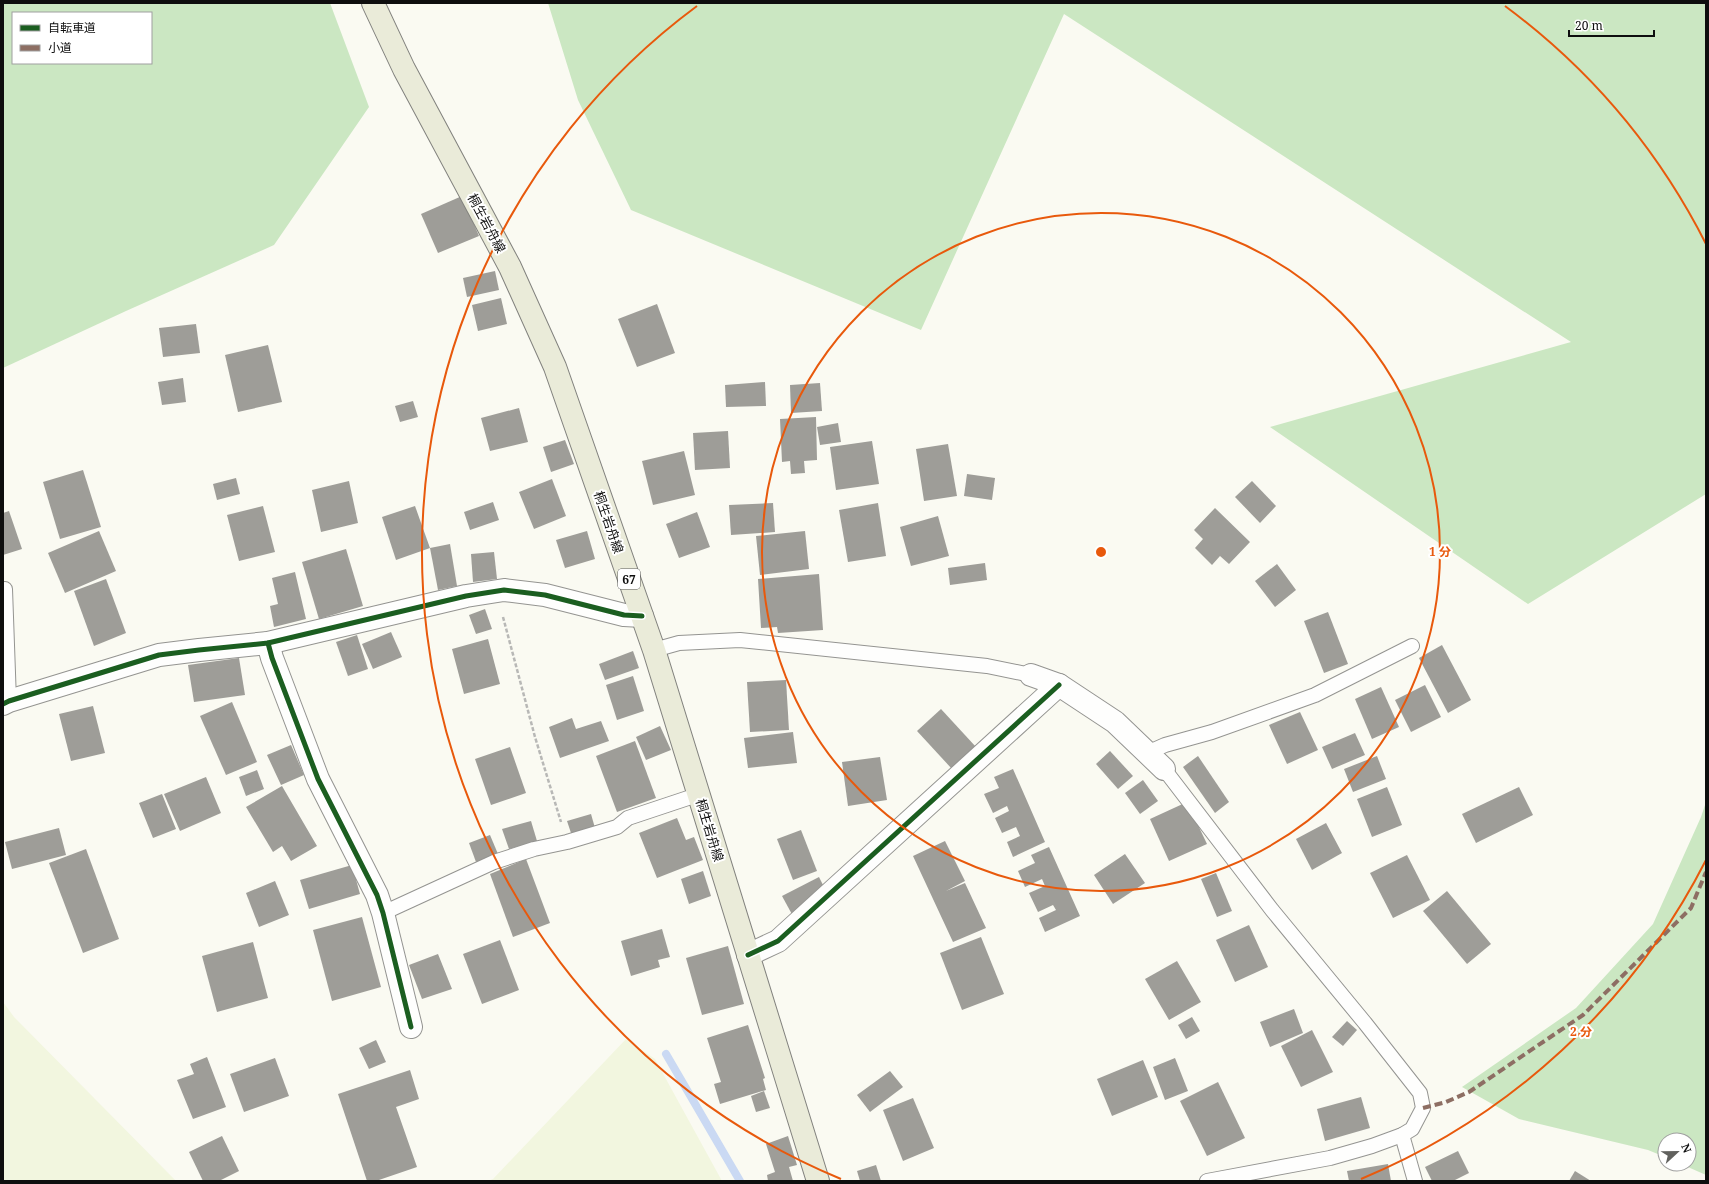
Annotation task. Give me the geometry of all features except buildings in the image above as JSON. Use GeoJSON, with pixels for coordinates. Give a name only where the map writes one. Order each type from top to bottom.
{"type":"FeatureCollection","features":[{"type":"Feature","properties":{"kind":"main road","name":"桐生岩舟線"},"geometry":{"type":"LineString","coordinates":[[372,3],[404,69],[510,267],[555,367],[654,650],[700,794],[818,1181]]}},
{"type":"Feature","properties":{"kind":"street"},"geometry":{"type":"LineString","coordinates":[[6,703],[160,655],[268,643],[466,596],[504,590],[545,595],[624,615],[642,616]]}},
{"type":"Feature","properties":{"kind":"street"},"geometry":{"type":"LineString","coordinates":[[268,643],[272,658],[318,779],[377,895],[383,913],[411,1027]]}},
{"type":"Feature","properties":{"kind":"street"},"geometry":{"type":"LineString","coordinates":[[1031,675],[1059,686],[1115,722],[1164,769]]}},
{"type":"Feature","properties":{"kind":"street"},"geometry":{"type":"LineString","coordinates":[[748,955],[778,941],[1059,686]]}},
{"type":"Feature","properties":{"kind":"lane"},"geometry":{"type":"LineString","coordinates":[[5,589],[6,703]]}},
{"type":"Feature","properties":{"kind":"lane"},"geometry":{"type":"LineString","coordinates":[[654,650],[679,642],[740,640],[987,666],[1031,675]]}},
{"type":"Feature","properties":{"kind":"lane"},"geometry":{"type":"LineString","coordinates":[[1147,753],[1165,744],[1212,732],[1315,695],[1412,646]]}},
{"type":"Feature","properties":{"kind":"lane"},"geometry":{"type":"LineString","coordinates":[[1164,769],[1272,910],[1365,1023],[1420,1093],[1423,1108],[1412,1129],[1402,1135],[1330,1158],[1207,1181]]}},
{"type":"Feature","properties":{"kind":"lane"},"geometry":{"type":"LineString","coordinates":[[383,913],[494,862],[534,848],[567,842],[617,827],[628,818],[700,794]]}},
{"type":"Feature","properties":{"kind":"lane"},"geometry":{"type":"LineString","coordinates":[[1402,1135],[1415,1181]]}},
{"type":"Feature","properties":{"kind":"path"},"geometry":{"type":"LineString","coordinates":[[497,591],[535,737],[567,842]]}},
{"type":"Feature","properties":{"kind":"green space"},"geometry":{"type":"Polygon","coordinates":[[[3,3],[330,3],[369,107],[274,245],[3,368],[3,3]]]}},
{"type":"Feature","properties":{"kind":"green space"},"geometry":{"type":"Polygon","coordinates":[[[548,3],[1706,3],[1706,494],[1528,604],[1270,427],[1571,342],[1064,14],[921,330],[631,210],[578,100],[548,3]]]}},
{"type":"Feature","properties":{"kind":"green space"},"geometry":{"type":"Polygon","coordinates":[[[1706,802],[1706,1175],[1697,1171],[1697,1132],[1657,1132],[1657,1154],[1648,1150],[1519,1119],[1462,1087],[1576,1008],[1653,924],[1701,817],[1706,802]]]}},
{"type":"Feature","properties":{"kind":"green space"},"geometry":{"type":"Polygon","coordinates":[[[3,1002],[14,1017],[176,1181],[3,1181],[3,1002]]]}},
{"type":"Feature","properties":{"kind":"green space"},"geometry":{"type":"Polygon","coordinates":[[[626,1039],[655,1059],[722,1181],[488,1181],[493,1179],[626,1039]]]}},
{"type":"Feature","properties":{"kind":"waterway"},"geometry":{"type":"LineString","coordinates":[[666,1054],[740,1181]]}},
{"type":"Feature","properties":{"kind":"marked path"},"geometry":{"type":"LineString","coordinates":[[1423,1108],[1446,1102],[1469,1092],[1583,1015],[1691,908],[1706,872]]}},
{"type":"Feature","properties":{"kind":"cycle path"},"geometry":{"type":"LineString","coordinates":[[3,704],[159,655],[268,643],[466,596],[504,590],[545,595],[624,615],[642,616]]}},
{"type":"Feature","properties":{"kind":"cycle path"},"geometry":{"type":"LineString","coordinates":[[268,643],[272,658],[318,779],[377,895],[383,913],[411,1027]]}},
{"type":"Feature","properties":{"kind":"cycle path"},"geometry":{"type":"LineString","coordinates":[[748,955],[778,941],[1059,685]]}}]}
